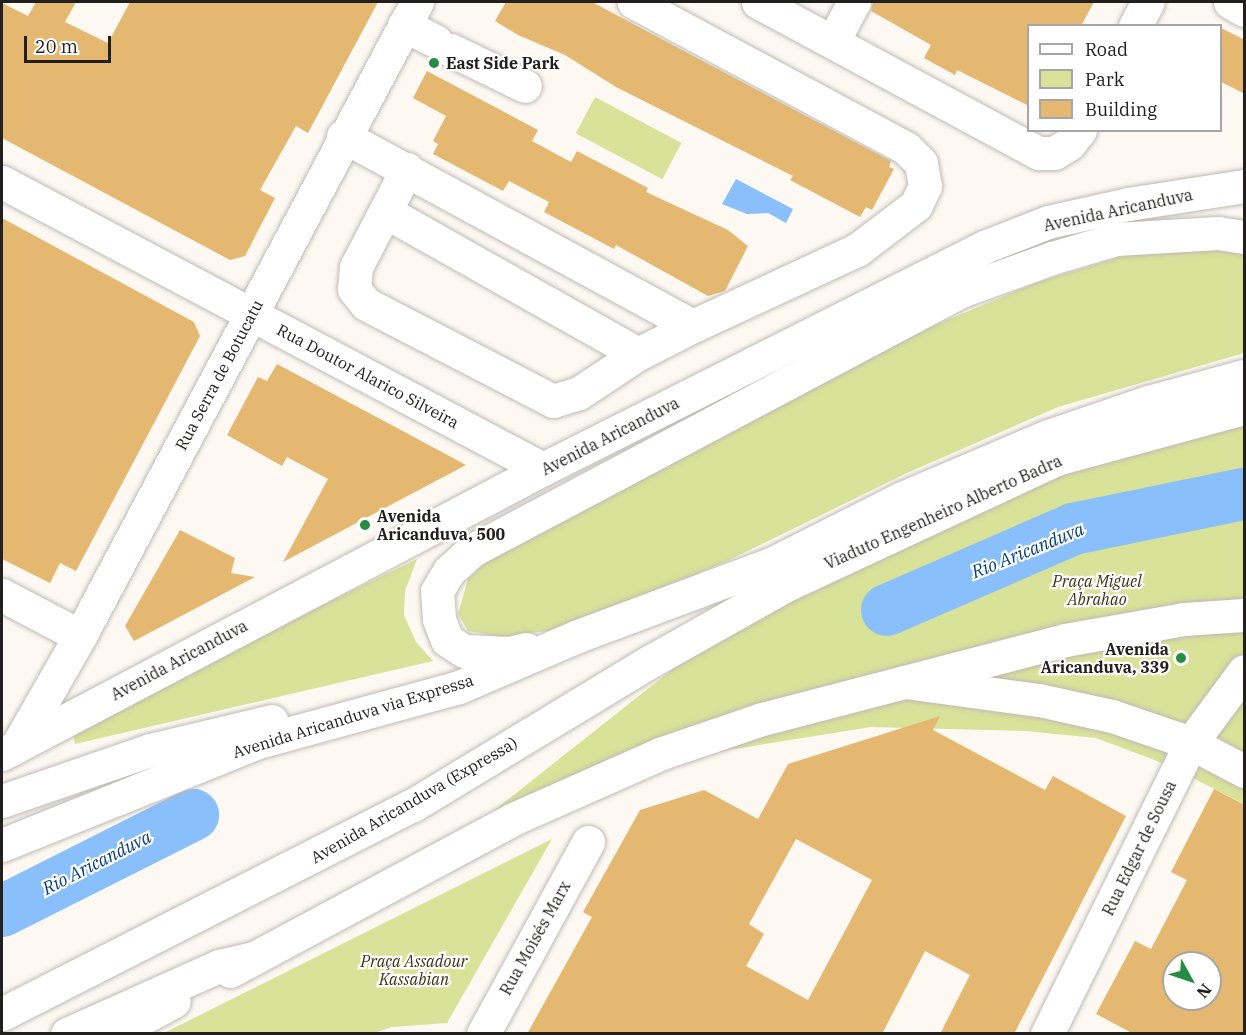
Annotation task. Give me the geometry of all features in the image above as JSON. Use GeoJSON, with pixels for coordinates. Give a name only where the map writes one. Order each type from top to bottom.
{"type":"FeatureCollection","features":[{"type":"Feature","properties":{"kind":"main road"},"geometry":{"type":"LineString","coordinates":[[407,169],[356,267],[354,288],[366,304],[553,400],[579,393],[638,354],[857,250],[916,205],[925,186],[921,163],[906,148],[634,2]]}},
{"type":"Feature","properties":{"kind":"main road"},"geometry":{"type":"LineString","coordinates":[[758,2],[1039,153],[1054,153],[1069,144],[1078,132]]}},
{"type":"Feature","properties":{"kind":"main road"},"geometry":{"type":"LineString","coordinates":[[833,41],[854,2]]}},
{"type":"Feature","properties":{"kind":"main road"},"geometry":{"type":"LineString","coordinates":[[1136,24],[1148,2]]}},
{"type":"Feature","properties":{"kind":"main road"},"geometry":{"type":"LineString","coordinates":[[1230,2],[1245,9]]}},
{"type":"Feature","properties":{"kind":"main road"},"geometry":{"type":"LineString","coordinates":[[411,13],[443,45],[525,86]]}},
{"type":"Feature","properties":{"kind":"main road","name":"Rua Serra de Botucatu"},"geometry":{"type":"LineString","coordinates":[[9,750],[80,636],[343,136],[411,13]]}},
{"type":"Feature","properties":{"kind":"main road"},"geometry":{"type":"LineString","coordinates":[[343,136],[693,326]]}},
{"type":"Feature","properties":{"kind":"main road","name":"Rua Doutor Alarico Silveira"},"geometry":{"type":"LineString","coordinates":[[2,182],[543,469]]}},
{"type":"Feature","properties":{"kind":"main road","name":"Avenida Aricanduva"},"geometry":{"type":"LineString","coordinates":[[9,750],[543,469],[984,247],[1048,222],[1128,204],[1245,186]]}},
{"type":"Feature","properties":{"kind":"main road"},"geometry":{"type":"LineString","coordinates":[[386,212],[638,354]]}},
{"type":"Feature","properties":{"kind":"main road"},"geometry":{"type":"LineString","coordinates":[[578,636],[510,653],[464,651],[447,640],[439,619],[437,591],[449,571],[471,551],[961,291],[1052,258],[1116,239],[1218,233],[1245,237]]}},
{"type":"Feature","properties":{"kind":"main road","name":"Viaduto Engenheiro Alberto Badra"},"geometry":{"type":"LineString","coordinates":[[778,574],[900,499],[1048,436],[1148,402],[1245,376]]}},
{"type":"Feature","properties":{"kind":"main road","name":"Viaduto Engenheiro Alberto Badra"},"geometry":{"type":"LineString","coordinates":[[778,574],[1056,459],[1245,408]]}},
{"type":"Feature","properties":{"kind":"main road","name":"Avenida Aricanduva via Expressa"},"geometry":{"type":"LineString","coordinates":[[2,845],[258,742],[363,711],[459,687],[578,636],[778,574]]}},
{"type":"Feature","properties":{"kind":"main road","name":"Avenida Aricanduva (Expressa)"},"geometry":{"type":"LineString","coordinates":[[2,1014],[393,816],[778,574]]}},
{"type":"Feature","properties":{"kind":"main road"},"geometry":{"type":"LineString","coordinates":[[2,595],[80,636]]}},
{"type":"Feature","properties":{"kind":"main road"},"geometry":{"type":"LineString","coordinates":[[113,1034],[513,819],[662,753],[762,719],[1065,640],[1184,619],[1245,615]]}},
{"type":"Feature","properties":{"kind":"main road","name":"Rua Edgar de Sousa"},"geometry":{"type":"LineString","coordinates":[[1047,1034],[1191,743],[1245,671]]}},
{"type":"Feature","properties":{"kind":"main road"},"geometry":{"type":"LineString","coordinates":[[903,681],[1039,700],[1113,716],[1191,743],[1245,771]]}},
{"type":"Feature","properties":{"kind":"main road"},"geometry":{"type":"LineString","coordinates":[[2,801],[150,750],[236,727],[363,711]]}},
{"type":"Feature","properties":{"kind":"main road","name":"Rua Moisés Marx"},"geometry":{"type":"LineString","coordinates":[[483,1034],[588,842]]}},
{"type":"Feature","properties":{"kind":"main road"},"geometry":{"type":"LineString","coordinates":[[67,1034],[169,986],[219,966],[255,958]]}},
{"type":"Feature","properties":{"kind":"green space"},"geometry":{"type":"Polygon","coordinates":[[[595,97],[682,143],[662,179],[576,133],[595,97]]]}},
{"type":"Feature","properties":{"kind":"green space"},"geometry":{"type":"Polygon","coordinates":[[[1244,244],[1244,353],[1058,407],[907,473],[723,563],[561,629],[502,637],[468,631],[458,614],[468,579],[489,559],[921,331],[1035,283],[1149,248],[1244,244]]]}},
{"type":"Feature","properties":{"kind":"green space","name":"Praça Miguel Abrahao"},"geometry":{"type":"Polygon","coordinates":[[[1244,408],[1244,804],[1165,764],[1096,738],[1025,731],[871,727],[679,758],[401,884],[812,559],[1244,408]]]}},
{"type":"Feature","properties":{"kind":"green space"},"geometry":{"type":"Polygon","coordinates":[[[417,559],[405,591],[404,615],[416,642],[433,661],[75,744],[71,727],[417,559]]]}},
{"type":"Feature","properties":{"kind":"green space","name":"Praça Assadour Kassabian"},"geometry":{"type":"Polygon","coordinates":[[[552,839],[447,1023],[392,1027],[371,1034],[164,1033],[552,839]]]}},
{"type":"Feature","properties":{"kind":"water"},"geometry":{"type":"Polygon","coordinates":[[[736,179],[793,209],[786,223],[768,213],[747,214],[722,204],[736,179]]]}},
{"type":"Feature","properties":{"kind":"building"},"geometry":{"type":"Polygon","coordinates":[[[36,2],[76,2],[65,22],[108,43],[130,2],[378,2],[308,133],[296,126],[260,190],[275,198],[245,256],[230,260],[2,138],[2,3],[28,16],[36,2]]]}},
{"type":"Feature","properties":{"kind":"building"},"geometry":{"type":"Polygon","coordinates":[[[506,2],[592,2],[891,161],[889,167],[894,169],[872,210],[866,207],[860,217],[790,180],[793,176],[616,87],[565,55],[518,35],[495,21],[506,2]]]}},
{"type":"Feature","properties":{"kind":"building"},"geometry":{"type":"Polygon","coordinates":[[[873,2],[1094,2],[1082,24],[1027,24],[1027,105],[957,70],[955,75],[924,58],[931,45],[871,11],[873,2]]]}},
{"type":"Feature","properties":{"kind":"building"},"geometry":{"type":"Polygon","coordinates":[[[1222,28],[1245,40],[1245,94],[1222,82],[1222,28]]]}},
{"type":"Feature","properties":{"kind":"building"},"geometry":{"type":"Polygon","coordinates":[[[427,71],[538,130],[532,141],[571,162],[577,151],[648,188],[646,192],[728,230],[748,246],[725,291],[708,296],[616,245],[614,249],[544,212],[549,202],[509,181],[503,191],[433,154],[438,144],[433,141],[446,116],[413,98],[427,71]]]}},
{"type":"Feature","properties":{"kind":"building"},"geometry":{"type":"Polygon","coordinates":[[[2,218],[194,322],[200,336],[76,571],[60,563],[50,583],[2,559],[2,218]]]}},
{"type":"Feature","properties":{"kind":"building"},"geometry":{"type":"Polygon","coordinates":[[[277,364],[466,465],[283,562],[328,479],[287,457],[282,466],[227,435],[258,377],[267,381],[277,364]]]}},
{"type":"Feature","properties":{"kind":"building"},"geometry":{"type":"Polygon","coordinates":[[[180,530],[235,558],[231,573],[255,577],[134,641],[125,626],[180,530]]]}},
{"type":"Feature","properties":{"kind":"building"},"geometry":{"type":"Polygon","coordinates":[[[940,716],[933,730],[1045,790],[1053,776],[1126,816],[1014,1034],[940,1034],[970,975],[925,951],[882,1034],[527,1034],[592,917],[583,912],[640,810],[704,790],[758,819],[788,764],[940,716]],[[796,839],[749,924],[764,934],[746,966],[808,1000],[872,880],[796,839]]]}},
{"type":"Feature","properties":{"kind":"building"},"geometry":{"type":"Polygon","coordinates":[[[1214,789],[1245,805],[1245,1034],[1134,1034],[1096,1014],[1135,941],[1151,949],[1187,880],[1171,872],[1214,789]]]}},
{"type":"Feature","properties":{"kind":"waterway","name":"Rio Aricanduva"},"geometry":{"type":"LineString","coordinates":[[887,610],[1073,529],[1244,494]]}},
{"type":"Feature","properties":{"kind":"waterway","name":"Rio Aricanduva"},"geometry":{"type":"LineString","coordinates":[[2,911],[193,815]]}},
{"type":"Feature","properties":{"kind":"place","name":"East Side Park"},"geometry":{"type":"Point","coordinates":[434,63]}},
{"type":"Feature","properties":{"kind":"place","name":"Avenida Aricanduva, 500"},"geometry":{"type":"Point","coordinates":[365,525]}},
{"type":"Feature","properties":{"kind":"place","name":"Avenida Aricanduva, 339"},"geometry":{"type":"Point","coordinates":[1181,658]}}]}
